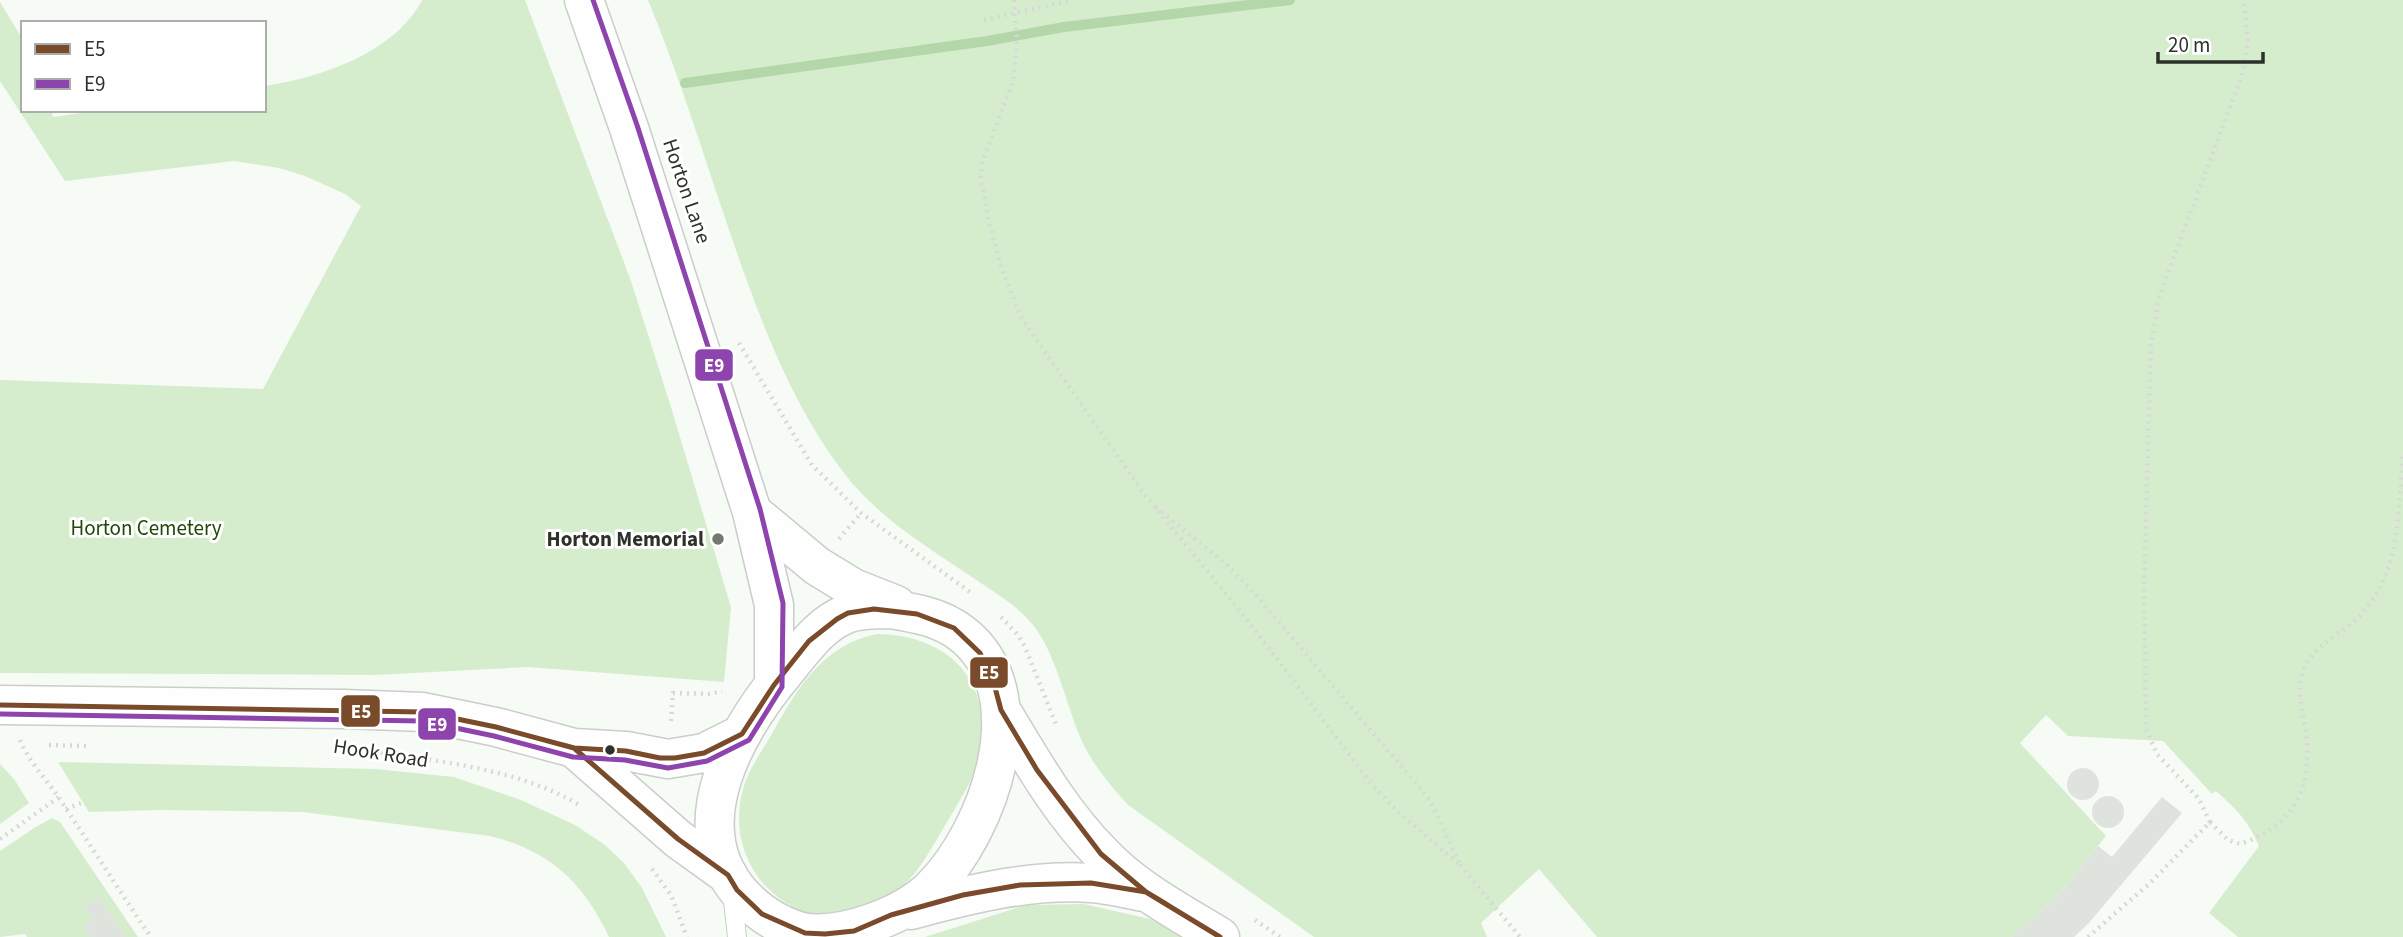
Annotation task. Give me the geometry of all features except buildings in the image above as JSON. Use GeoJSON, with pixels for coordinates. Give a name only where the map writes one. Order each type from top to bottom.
{"type":"FeatureCollection","features":[{"type":"Feature","properties":{"kind":"main road","name":"Horton Lane"},"geometry":{"type":"LineString","coordinates":[[584,0],[633,141],[752,512],[774,605],[774,684]]}},
{"type":"Feature","properties":{"kind":"main road"},"geometry":{"type":"LineString","coordinates":[[752,512],[826,572],[853,588],[945,623],[963,634],[986,663],[1001,710],[1037,770],[1101,854],[1146,892]]}},
{"type":"Feature","properties":{"kind":"main road"},"geometry":{"type":"LineString","coordinates":[[916,614],[874,609],[848,613],[822,628],[774,684],[742,734],[720,781],[714,823],[717,850],[728,876],[753,906],[769,918],[792,929],[813,934],[839,933],[874,925],[964,895],[1020,885],[1091,883],[1146,892],[1234,926]]}},
{"type":"Feature","properties":{"kind":"main road","name":"Hook Road"},"geometry":{"type":"LineString","coordinates":[[12,723],[344,709],[423,712],[496,727],[574,748],[626,751],[660,758],[704,753],[742,734]]}},
{"type":"Feature","properties":{"kind":"main road"},"geometry":{"type":"LineString","coordinates":[[874,925],[929,891],[946,872],[966,839],[987,796],[998,764],[1002,732],[1001,710]]}},
{"type":"Feature","properties":{"kind":"main road","name":"Hook Road"},"geometry":{"type":"LineString","coordinates":[[574,748],[678,839],[728,876]]}},
{"type":"Feature","properties":{"kind":"lane"},"geometry":{"type":"LineString","coordinates":[[728,876],[737,937]]}},
{"type":"Feature","properties":{"kind":"path"},"geometry":{"type":"LineString","coordinates":[[1014,0],[1017,42],[1013,81],[982,163],[982,185],[1002,269],[1022,319],[1154,506],[1249,622],[1370,782],[1397,811],[1460,865],[1520,937]]}},
{"type":"Feature","properties":{"kind":"path"},"geometry":{"type":"LineString","coordinates":[[984,20],[1073,0]]}},
{"type":"Feature","properties":{"kind":"path"},"geometry":{"type":"LineString","coordinates":[[2244,0],[2248,43],[2242,75],[2159,297],[2153,324],[2144,587],[2146,729],[2157,754],[2199,799],[2210,822],[2228,839],[2240,844],[2275,828],[2284,820],[2300,795],[2308,766],[2300,682],[2308,659],[2360,616],[2383,585],[2390,570],[2399,522],[2403,454]]}},
{"type":"Feature","properties":{"kind":"path"},"geometry":{"type":"LineString","coordinates":[[734,330],[739,343],[812,465],[861,513],[981,599]]}},
{"type":"Feature","properties":{"kind":"path"},"geometry":{"type":"LineString","coordinates":[[1154,506],[1225,563],[1255,594],[1430,800],[1460,865]]}},
{"type":"Feature","properties":{"kind":"path"},"geometry":{"type":"LineString","coordinates":[[832,547],[861,513]]}},
{"type":"Feature","properties":{"kind":"path"},"geometry":{"type":"LineString","coordinates":[[998,614],[1018,635],[1025,648],[1061,735]]}},
{"type":"Feature","properties":{"kind":"path"},"geometry":{"type":"LineString","coordinates":[[12,723],[32,743]]}},
{"type":"Feature","properties":{"kind":"path"},"geometry":{"type":"LineString","coordinates":[[12,723],[28,756],[59,797],[151,937]]}},
{"type":"Feature","properties":{"kind":"path"},"geometry":{"type":"LineString","coordinates":[[43,744],[99,746]]}},
{"type":"Feature","properties":{"kind":"path","name":"Hook Road"},"geometry":{"type":"LineString","coordinates":[[356,749],[503,773],[540,785],[583,807]]}},
{"type":"Feature","properties":{"kind":"path"},"geometry":{"type":"LineString","coordinates":[[0,839],[59,797]]}},
{"type":"Feature","properties":{"kind":"path"},"geometry":{"type":"LineString","coordinates":[[66,809],[86,801]]}},
{"type":"Feature","properties":{"kind":"path"},"geometry":{"type":"LineString","coordinates":[[2088,937],[2136,897],[2210,822]]}},
{"type":"Feature","properties":{"kind":"path"},"geometry":{"type":"LineString","coordinates":[[650,866],[671,895],[687,937]]}},
{"type":"Feature","properties":{"kind":"path"},"geometry":{"type":"LineString","coordinates":[[1234,926],[1264,926],[1280,937]]}},
{"type":"Feature","properties":{"kind":"green space","name":"Horton Cemetery"},"geometry":{"type":"Polygon","coordinates":[[[422,0],[525,0],[631,281],[731,607],[724,682],[528,667],[375,675],[0,673],[0,380],[263,389],[361,206],[345,194],[305,176],[279,168],[234,161],[65,181],[0,81],[0,2],[21,37],[21,112],[52,112],[53,117],[87,112],[266,112],[266,86],[308,77],[354,60],[394,35],[410,19],[422,0]]]}},
{"type":"Feature","properties":{"kind":"green space"},"geometry":{"type":"Polygon","coordinates":[[[648,0],[2403,0],[2403,937],[2238,937],[2209,913],[2259,846],[2241,816],[2216,791],[2212,794],[2163,741],[2068,736],[2046,715],[2020,743],[2106,836],[2058,896],[2011,937],[1597,937],[1539,869],[1481,923],[1487,937],[1314,937],[1128,805],[1101,773],[1085,747],[1054,663],[1033,625],[1006,600],[888,518],[858,489],[824,445],[791,387],[751,293],[648,0]]]}},
{"type":"Feature","properties":{"kind":"green space"},"geometry":{"type":"Polygon","coordinates":[[[878,634],[921,641],[940,650],[968,676],[977,694],[981,715],[979,762],[929,853],[897,893],[876,910],[811,915],[782,900],[767,888],[747,858],[739,823],[744,786],[783,714],[815,669],[843,647],[878,634]]]}},
{"type":"Feature","properties":{"kind":"green space"},"geometry":{"type":"Polygon","coordinates":[[[58,762],[376,769],[454,777],[521,800],[575,825],[605,845],[624,863],[642,888],[666,937],[609,937],[599,917],[576,885],[547,860],[511,842],[490,836],[302,812],[89,812],[58,762]]]}},
{"type":"Feature","properties":{"kind":"green space"},"geometry":{"type":"Polygon","coordinates":[[[0,764],[14,779],[29,803],[0,824],[0,764]]]}},
{"type":"Feature","properties":{"kind":"green space"},"geometry":{"type":"Polygon","coordinates":[[[52,818],[60,822],[138,937],[27,937],[25,934],[0,937],[0,851],[52,818]]]}},
{"type":"Feature","properties":{"kind":"green space"},"geometry":{"type":"Polygon","coordinates":[[[1084,904],[1150,919],[1186,937],[925,937],[1026,905],[1084,904]]]}},
{"type":"Feature","properties":{"kind":"waterway"},"geometry":{"type":"LineString","coordinates":[[685,83],[987,41],[1064,27],[1290,0]]}},
{"type":"Feature","properties":{"kind":"transit line","name":"E9"},"geometry":{"type":"LineString","coordinates":[[0,714],[422,721],[494,736],[573,757],[625,760],[668,768],[707,761],[749,740],[782,687],[783,603],[760,509],[637,125],[593,0]]}},
{"type":"Feature","properties":{"kind":"transit line","name":"E5"},"geometry":{"type":"LineString","coordinates":[[0,705],[423,712],[496,727],[574,748],[626,751],[660,758],[675,758],[704,753],[742,734],[774,685],[809,641],[837,619],[848,613],[874,609],[917,614],[954,628],[980,653],[993,680],[1001,710],[1037,770],[1101,854],[1146,892],[1220,937]]}},
{"type":"Feature","properties":{"kind":"transit line","name":"E5"},"geometry":{"type":"LineString","coordinates":[[563,745],[574,748],[678,839],[728,875],[737,890],[762,914],[805,933],[854,931],[891,915],[963,895],[1020,885],[1091,883],[1146,892],[1166,904]]}},
{"type":"Feature","properties":{"kind":"place","name":"Horton Memorial"},"geometry":{"type":"Point","coordinates":[718,539]}}]}
